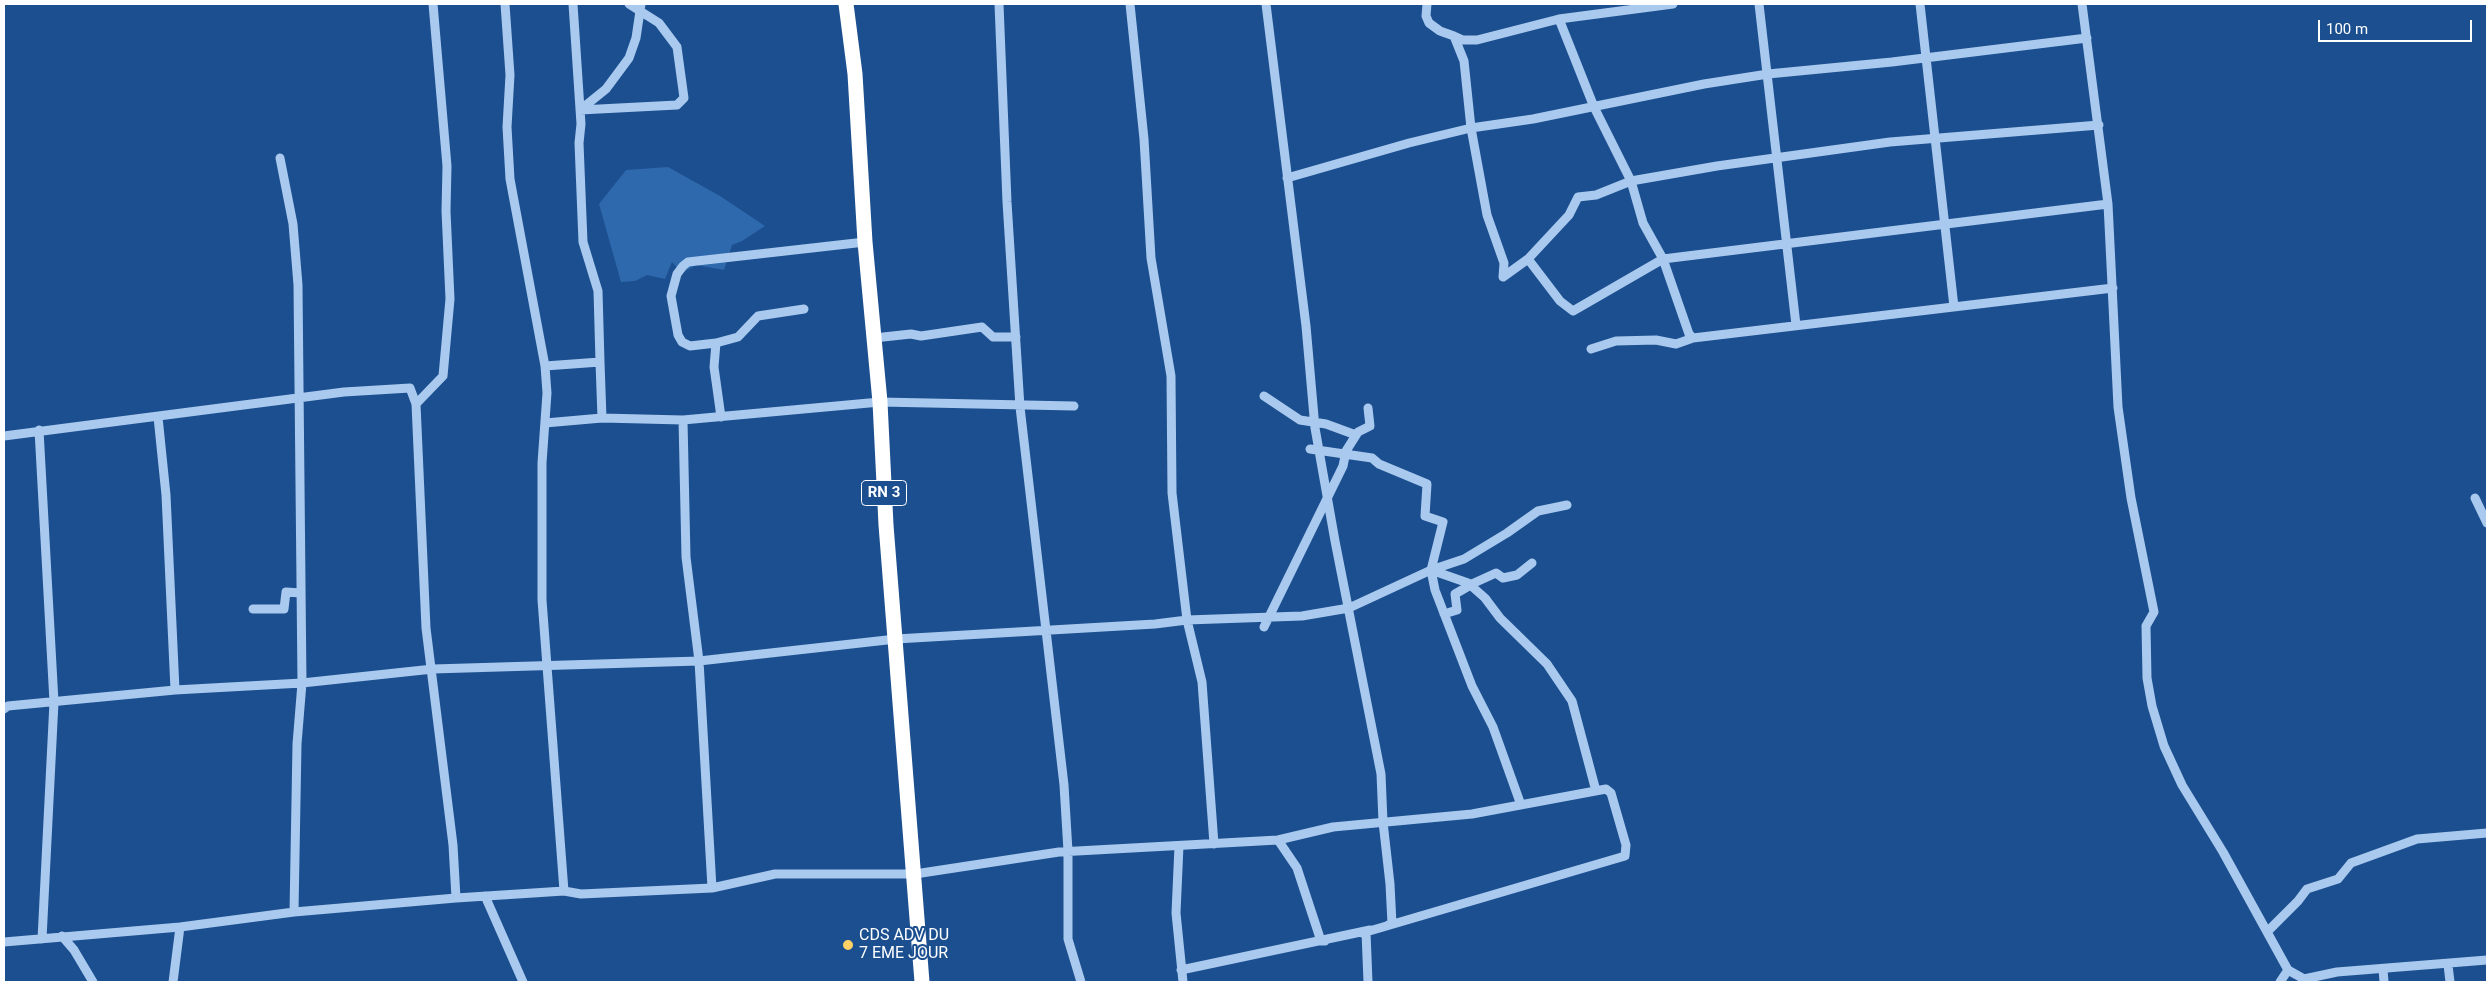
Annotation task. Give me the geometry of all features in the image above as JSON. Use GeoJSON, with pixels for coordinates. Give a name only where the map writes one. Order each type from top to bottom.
{"type":"FeatureCollection","features":[{"type":"Feature","properties":{"kind":"highway","name":"RN 3"},"geometry":{"type":"LineString","coordinates":[[846,4],[854,74],[865,242],[880,402],[886,525],[915,874],[916,927],[922,982]]}},
{"type":"Feature","properties":{"kind":"street"},"geometry":{"type":"LineString","coordinates":[[416,404],[443,376],[450,299],[446,211],[447,166],[433,4]]}},
{"type":"Feature","properties":{"kind":"street"},"geometry":{"type":"LineString","coordinates":[[505,4],[510,75],[507,127],[510,179],[545,366],[547,393],[544,423],[542,600],[564,891]]}},
{"type":"Feature","properties":{"kind":"street"},"geometry":{"type":"LineString","coordinates":[[573,4],[580,110],[579,143],[583,242],[598,291],[602,418]]}},
{"type":"Feature","properties":{"kind":"street"},"geometry":{"type":"LineString","coordinates":[[580,110],[677,105],[684,98],[677,47],[659,23],[640,7],[629,4]]}},
{"type":"Feature","properties":{"kind":"street"},"geometry":{"type":"LineString","coordinates":[[999,4],[1020,407],[1064,785],[1068,851],[1068,939],[1081,982]]}},
{"type":"Feature","properties":{"kind":"street"},"geometry":{"type":"LineString","coordinates":[[1130,4],[1144,139],[1151,258],[1171,376],[1172,493],[1187,620],[1202,682],[1214,844]]}},
{"type":"Feature","properties":{"kind":"street"},"geometry":{"type":"LineString","coordinates":[[1266,4],[1306,326],[1315,423],[1315,450],[1327,498],[1382,774],[1383,822],[1390,884],[1392,924]]}},
{"type":"Feature","properties":{"kind":"street"},"geometry":{"type":"LineString","coordinates":[[1427,4],[1426,16],[1432,26],[1463,40],[1477,40],[1605,8],[1673,4]]}},
{"type":"Feature","properties":{"kind":"street"},"geometry":{"type":"LineString","coordinates":[[1759,4],[1796,325]]}},
{"type":"Feature","properties":{"kind":"street"},"geometry":{"type":"LineString","coordinates":[[1920,4],[1954,306]]}},
{"type":"Feature","properties":{"kind":"street"},"geometry":{"type":"LineString","coordinates":[[2082,4],[2108,204],[2118,407],[2134,516],[2154,612],[2146,626],[2147,678],[2152,706],[2164,746],[2182,785],[2223,852],[2288,970],[2304,981],[2337,972],[2448,965],[2487,960]]}},
{"type":"Feature","properties":{"kind":"street"},"geometry":{"type":"LineString","coordinates":[[580,110],[606,89],[629,58],[636,38],[640,7]]}},
{"type":"Feature","properties":{"kind":"street"},"geometry":{"type":"LineString","coordinates":[[1559,19],[1594,107],[1631,181],[1643,223],[1663,259],[1689,334],[1693,338]]}},
{"type":"Feature","properties":{"kind":"street"},"geometry":{"type":"LineString","coordinates":[[1454,36],[1464,62],[1471,128],[1488,216],[1504,263],[1502,277],[1528,259],[1569,215],[1578,197],[1596,195],[1631,181],[1717,166],[1934,138],[2099,125]]}},
{"type":"Feature","properties":{"kind":"street"},"geometry":{"type":"LineString","coordinates":[[1287,178],[1409,143],[1471,128],[1515,123],[1704,84],[1768,74],[2087,38]]}},
{"type":"Feature","properties":{"kind":"street"},"geometry":{"type":"LineString","coordinates":[[280,158],[293,224],[298,285],[302,683],[297,744],[294,912]]}},
{"type":"Feature","properties":{"kind":"street"},"geometry":{"type":"LineString","coordinates":[[1528,259],[1560,301],[1573,311],[1663,259],[2108,204]]}},
{"type":"Feature","properties":{"kind":"street"},"geometry":{"type":"LineString","coordinates":[[804,309],[758,316],[738,337],[716,343],[690,346],[682,342],[678,335],[670,296],[673,284],[683,266],[688,262],[865,242]]}},
{"type":"Feature","properties":{"kind":"street"},"geometry":{"type":"LineString","coordinates":[[1591,349],[1616,342],[1656,340],[1676,344],[1693,338],[2113,288]]}},
{"type":"Feature","properties":{"kind":"street"},"geometry":{"type":"LineString","coordinates":[[874,338],[911,334],[921,336],[982,328],[993,337],[1016,337]]}},
{"type":"Feature","properties":{"kind":"street"},"geometry":{"type":"LineString","coordinates":[[716,343],[714,367],[721,417]]}},
{"type":"Feature","properties":{"kind":"street"},"geometry":{"type":"LineString","coordinates":[[545,366],[600,362]]}},
{"type":"Feature","properties":{"kind":"street"},"geometry":{"type":"LineString","coordinates":[[4,436],[299,397],[410,388],[416,404],[426,628],[433,669],[453,845],[456,898]]}},
{"type":"Feature","properties":{"kind":"street"},"geometry":{"type":"LineString","coordinates":[[1264,396],[1300,420],[1356,435]]}},
{"type":"Feature","properties":{"kind":"street"},"geometry":{"type":"LineString","coordinates":[[544,423],[602,418],[683,420],[880,402],[1020,407],[1074,406]]}},
{"type":"Feature","properties":{"kind":"street"},"geometry":{"type":"LineString","coordinates":[[1264,627],[1343,466],[1346,454],[1356,435],[1370,426],[1368,408]]}},
{"type":"Feature","properties":{"kind":"street"},"geometry":{"type":"LineString","coordinates":[[158,417],[168,524],[175,690]]}},
{"type":"Feature","properties":{"kind":"street"},"geometry":{"type":"LineString","coordinates":[[683,420],[686,557],[699,661],[712,888]]}},
{"type":"Feature","properties":{"kind":"street"},"geometry":{"type":"LineString","coordinates":[[39,430],[54,702],[42,939]]}},
{"type":"Feature","properties":{"kind":"street"},"geometry":{"type":"LineString","coordinates":[[1315,450],[1372,458],[1379,464],[1426,484],[1425,516],[1443,522],[1431,570],[1444,614],[1472,686],[1493,727],[1522,805]]}},
{"type":"Feature","properties":{"kind":"street"},"geometry":{"type":"LineString","coordinates":[[2475,498],[2487,523]]}},
{"type":"Feature","properties":{"kind":"street"},"geometry":{"type":"LineString","coordinates":[[4,708],[8,706],[175,690],[302,683],[433,669],[699,661],[896,639],[1155,624],[1187,620],[1302,616],[1349,608],[1431,570],[1464,559],[1507,533],[1538,511],[1567,505]]}},
{"type":"Feature","properties":{"kind":"street"},"geometry":{"type":"LineString","coordinates":[[1444,614],[1457,610],[1455,594],[1470,585],[1496,573],[1503,578],[1517,575],[1532,563]]}},
{"type":"Feature","properties":{"kind":"street"},"geometry":{"type":"LineString","coordinates":[[1431,570],[1470,585],[1547,664],[1572,701],[1596,791]]}},
{"type":"Feature","properties":{"kind":"street"},"geometry":{"type":"LineString","coordinates":[[253,609],[284,609],[286,592],[301,593]]}},
{"type":"Feature","properties":{"kind":"street"},"geometry":{"type":"LineString","coordinates":[[4,942],[180,928],[294,912],[456,898],[564,891],[581,894],[712,888],[775,874],[915,874],[1068,851],[1278,840],[1333,827],[1472,814],[1596,791],[1606,790],[1611,794],[1626,845],[1625,856],[1366,932],[1181,970]]}},
{"type":"Feature","properties":{"kind":"street"},"geometry":{"type":"LineString","coordinates":[[2267,932],[2298,901],[2307,889],[2338,879],[2351,863],[2417,838],[2487,833]]}},
{"type":"Feature","properties":{"kind":"street"},"geometry":{"type":"LineString","coordinates":[[1278,840],[1297,868],[1321,941]]}},
{"type":"Feature","properties":{"kind":"street"},"geometry":{"type":"LineString","coordinates":[[1179,846],[1176,913],[1183,982]]}},
{"type":"Feature","properties":{"kind":"street"},"geometry":{"type":"LineString","coordinates":[[485,896],[523,982]]}},
{"type":"Feature","properties":{"kind":"street"},"geometry":{"type":"LineString","coordinates":[[1321,941],[1392,924]]}},
{"type":"Feature","properties":{"kind":"street"},"geometry":{"type":"LineString","coordinates":[[173,982],[176,943],[180,928]]}},
{"type":"Feature","properties":{"kind":"street"},"geometry":{"type":"LineString","coordinates":[[1366,932],[1368,982]]}},
{"type":"Feature","properties":{"kind":"street"},"geometry":{"type":"LineString","coordinates":[[62,936],[74,950],[93,982]]}},
{"type":"Feature","properties":{"kind":"street"},"geometry":{"type":"LineString","coordinates":[[2448,965],[2450,982]]}},
{"type":"Feature","properties":{"kind":"street"},"geometry":{"type":"LineString","coordinates":[[2383,969],[2384,982]]}},
{"type":"Feature","properties":{"kind":"street"},"geometry":{"type":"LineString","coordinates":[[2280,982],[2288,970]]}},
{"type":"Feature","properties":{"kind":"shaded area"},"geometry":{"type":"Polygon","coordinates":[[[668,167],[720,196],[765,226],[742,241],[732,245],[724,270],[696,265],[682,273],[672,262],[665,279],[647,275],[635,281],[621,282],[599,204],[626,170],[668,167]]]}},
{"type":"Feature","properties":{"kind":"place","name":"CDS ADV DU 7 EME JOUR"},"geometry":{"type":"Point","coordinates":[848,945]}}]}
